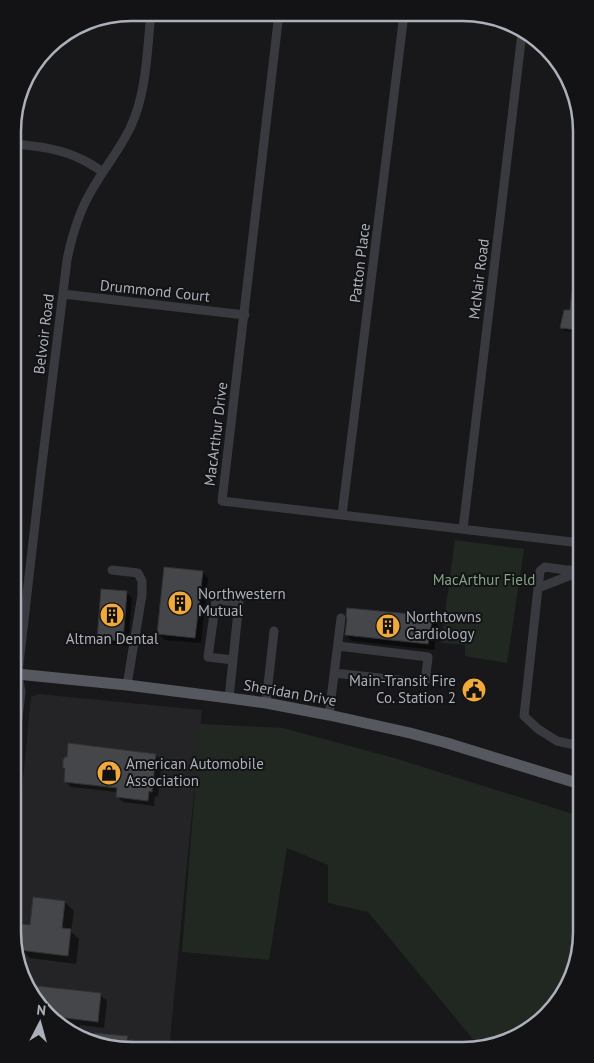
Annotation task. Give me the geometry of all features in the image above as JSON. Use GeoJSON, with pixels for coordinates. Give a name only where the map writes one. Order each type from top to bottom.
{"type":"FeatureCollection","features":[{"type":"Feature","properties":{"kind":"main road","name":"Sheridan Drive"},"geometry":{"type":"LineString","coordinates":[[21,675],[229,698],[329,715],[428,738],[573,782]]}},
{"type":"Feature","properties":{"kind":"street","name":"Belvoir Road"},"geometry":{"type":"LineString","coordinates":[[21,641],[71,240],[77,220],[86,201],[132,125],[143,87],[150,21]]}},
{"type":"Feature","properties":{"kind":"street","name":"MacArthur Drive"},"geometry":{"type":"LineString","coordinates":[[278,21],[222,501],[573,541]]}},
{"type":"Feature","properties":{"kind":"street","name":"Patton Place"},"geometry":{"type":"LineString","coordinates":[[342,515],[403,21]]}},
{"type":"Feature","properties":{"kind":"street","name":"McNair Road"},"geometry":{"type":"LineString","coordinates":[[462,529],[521,39]]}},
{"type":"Feature","properties":{"kind":"street"},"geometry":{"type":"LineString","coordinates":[[21,145],[56,150],[82,160],[103,172]]}},
{"type":"Feature","properties":{"kind":"street","name":"Drummond Court"},"geometry":{"type":"LineString","coordinates":[[63,294],[245,315]]}},
{"type":"Feature","properties":{"kind":"street"},"geometry":{"type":"LineString","coordinates":[[573,571],[545,567],[540,571],[524,716],[538,730],[558,741],[573,744]]}},
{"type":"Feature","properties":{"kind":"street"},"geometry":{"type":"LineString","coordinates":[[112,570],[138,573],[142,581],[142,595],[127,686]]}},
{"type":"Feature","properties":{"kind":"street"},"geometry":{"type":"LineString","coordinates":[[538,588],[573,573]]}},
{"type":"Feature","properties":{"kind":"street"},"geometry":{"type":"LineString","coordinates":[[229,698],[233,660],[239,602],[216,600],[208,657],[233,660]]}},
{"type":"Feature","properties":{"kind":"street"},"geometry":{"type":"LineString","coordinates":[[329,715],[341,618]]}},
{"type":"Feature","properties":{"kind":"street"},"geometry":{"type":"LineString","coordinates":[[266,703],[274,631]]}},
{"type":"Feature","properties":{"kind":"street"},"geometry":{"type":"LineString","coordinates":[[334,673],[425,683],[428,656],[338,646]]}},
{"type":"Feature","properties":{"kind":"shaded area"},"geometry":{"type":"Polygon","coordinates":[[[38,694],[202,710],[170,1042],[117,1041],[89,1033],[65,1019],[65,998],[44,998],[40,993],[27,967],[22,946],[21,800],[31,697],[38,694]]]}},
{"type":"Feature","properties":{"kind":"green space","name":"MacArthur Field"},"geometry":{"type":"Polygon","coordinates":[[[455,540],[524,549],[507,663],[465,656],[465,645],[441,643],[455,540]]]}},
{"type":"Feature","properties":{"kind":"green space"},"geometry":{"type":"Polygon","coordinates":[[[200,724],[283,728],[394,758],[573,814],[573,939],[567,967],[550,999],[535,1014],[524,1023],[498,1036],[475,1041],[368,912],[328,903],[328,865],[287,848],[269,960],[182,952],[200,724]]]}},
{"type":"Feature","properties":{"kind":"building"},"geometry":{"type":"Polygon","coordinates":[[[573,291],[573,330],[560,328],[564,310],[570,310],[573,291]]]}},
{"type":"Feature","properties":{"kind":"building","name":"Northwestern Mutual"},"geometry":{"type":"Polygon","coordinates":[[[164,567],[203,571],[195,638],[157,634],[164,567]]]}},
{"type":"Feature","properties":{"kind":"building","name":"Altman Dental"},"geometry":{"type":"Polygon","coordinates":[[[101,589],[127,591],[123,641],[97,639],[101,589]]]}},
{"type":"Feature","properties":{"kind":"building","name":"Northtowns Cardiology"},"geometry":{"type":"Polygon","coordinates":[[[347,608],[433,616],[428,644],[345,635],[347,608]]]}},
{"type":"Feature","properties":{"kind":"building","name":"American Automobile Association"},"geometry":{"type":"Polygon","coordinates":[[[68,743],[156,754],[152,792],[149,791],[148,801],[116,797],[117,788],[64,782],[65,768],[63,768],[63,760],[67,757],[68,743]]]}},
{"type":"Feature","properties":{"kind":"building"},"geometry":{"type":"Polygon","coordinates":[[[33,897],[65,901],[62,928],[71,929],[68,956],[23,950],[22,924],[30,925],[33,897]]]}},
{"type":"Feature","properties":{"kind":"building"},"geometry":{"type":"Polygon","coordinates":[[[37,986],[101,993],[98,1022],[65,1018],[65,998],[44,998],[37,986]]]}},
{"type":"Feature","properties":{"kind":"building"},"geometry":{"type":"Polygon","coordinates":[[[94,1033],[128,1036],[127,1040],[133,1040],[133,1042],[117,1041],[94,1035],[94,1033]]]}},
{"type":"Feature","properties":{"kind":"place","name":"Northwestern Mutual"},"geometry":{"type":"Point","coordinates":[180,603]}},
{"type":"Feature","properties":{"kind":"place","name":"Altman Dental"},"geometry":{"type":"Point","coordinates":[112,615]}},
{"type":"Feature","properties":{"kind":"place","name":"Northtowns Cardiology"},"geometry":{"type":"Point","coordinates":[388,626]}},
{"type":"Feature","properties":{"kind":"place","name":"Main-Transit Fire Co. Station 2"},"geometry":{"type":"Point","coordinates":[474,690]}},
{"type":"Feature","properties":{"kind":"place","name":"American Automobile Association"},"geometry":{"type":"Point","coordinates":[109,773]}}]}
